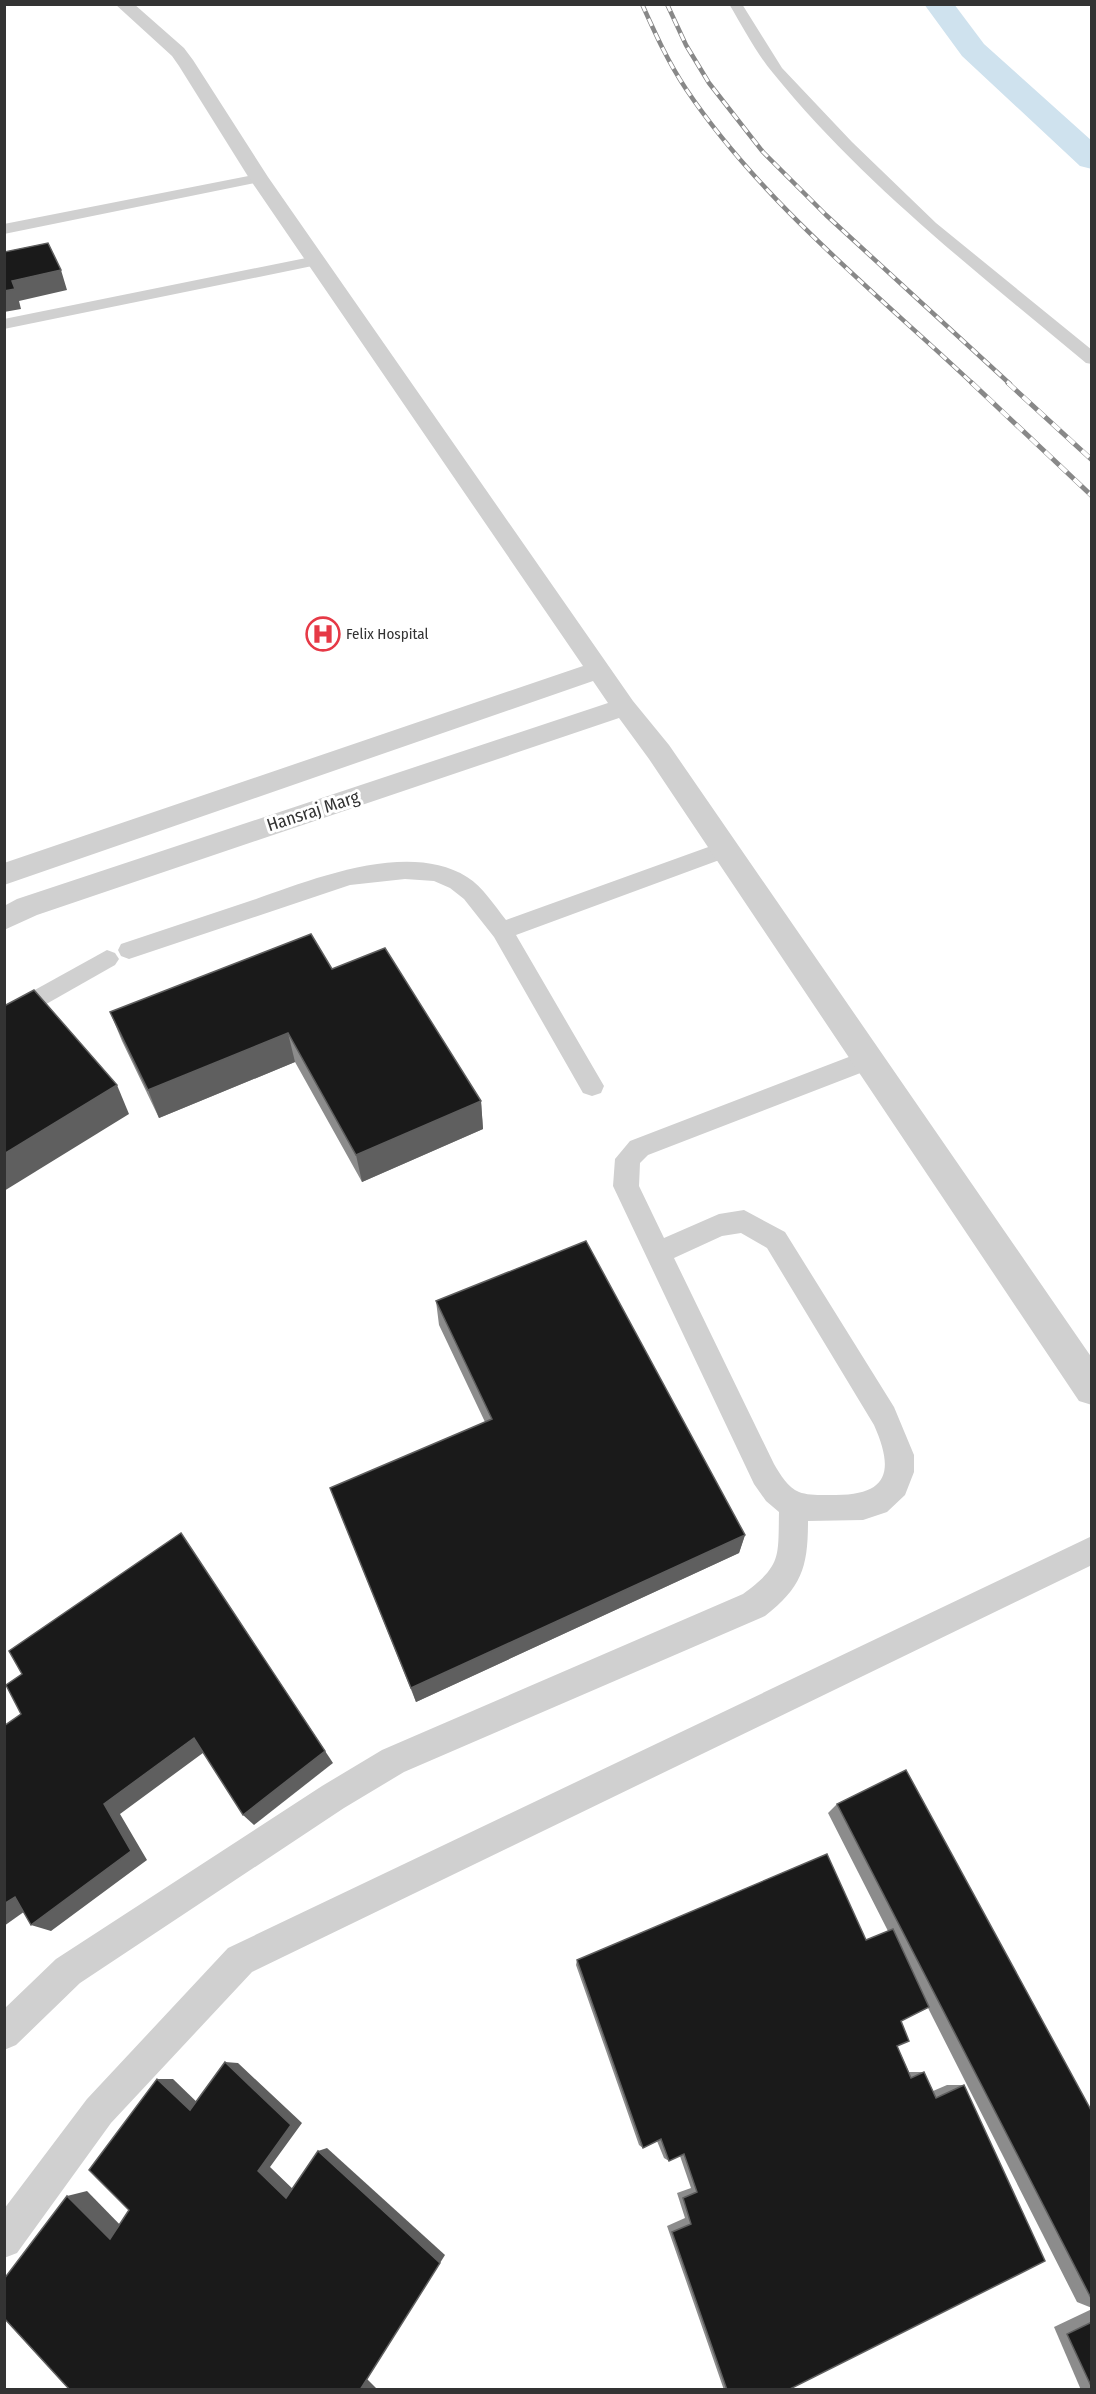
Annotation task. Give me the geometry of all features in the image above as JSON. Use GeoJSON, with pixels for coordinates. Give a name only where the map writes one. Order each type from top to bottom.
{"type":"FeatureCollection","features":[{"type":"Feature","properties":{"kind":"street"},"geometry":{"type":"LineString","coordinates":[[123,4],[178,52],[187,64],[259,178],[624,707],[659,752],[1092,1389]]}},
{"type":"Feature","properties":{"kind":"street"},"geometry":{"type":"LineString","coordinates":[[4,874],[599,670]]}},
{"type":"Feature","properties":{"kind":"street","name":"Hansraj Marg"},"geometry":{"type":"LineString","coordinates":[[4,919],[27,907],[624,707]]}},
{"type":"Feature","properties":{"kind":"lane"},"geometry":{"type":"LineString","coordinates":[[735,4],[777,70],[847,145],[931,226],[1092,359]]}},
{"type":"Feature","properties":{"kind":"lane"},"geometry":{"type":"LineString","coordinates":[[4,229],[98,208],[259,178]]}},
{"type":"Feature","properties":{"kind":"lane"},"geometry":{"type":"LineString","coordinates":[[4,324],[316,261]]}},
{"type":"Feature","properties":{"kind":"lane"},"geometry":{"type":"LineString","coordinates":[[502,932],[725,849]]}},
{"type":"Feature","properties":{"kind":"lane"},"geometry":{"type":"LineString","coordinates":[[129,950],[349,878],[397,872],[436,873],[459,882],[472,893],[502,932],[592,1086]]}},
{"type":"Feature","properties":{"kind":"lane"},"geometry":{"type":"LineString","coordinates":[[4,1019],[107,959]]}},
{"type":"Feature","properties":{"kind":"lane"},"geometry":{"type":"LineString","coordinates":[[657,1253],[719,1226],[744,1221],[776,1240],[884,1416],[900,1454],[896,1485],[890,1495],[854,1510],[794,1506],[777,1494],[764,1474],[657,1253],[626,1186],[628,1159],[639,1148],[867,1060]]}},
{"type":"Feature","properties":{"kind":"lane"},"geometry":{"type":"LineString","coordinates":[[4,2033],[68,1971],[333,1797],[393,1761],[754,1605],[778,1588],[792,1566],[794,1506]]}},
{"type":"Feature","properties":{"kind":"lane"},"geometry":{"type":"LineString","coordinates":[[4,2240],[99,2111],[240,1960],[1092,1550]]}},
{"type":"Feature","properties":{"kind":"building"},"geometry":{"type":"Polygon","coordinates":[[[48,243],[61,270],[12,281],[15,289],[4,291],[4,252],[48,243]]]}},
{"type":"Feature","properties":{"kind":"building"},"geometry":{"type":"Polygon","coordinates":[[[311,934],[332,969],[385,948],[481,1101],[356,1155],[288,1033],[148,1090],[110,1012],[311,934]]]}},
{"type":"Feature","properties":{"kind":"building"},"geometry":{"type":"Polygon","coordinates":[[[34,990],[117,1085],[4,1154],[4,1006],[34,990]]]}},
{"type":"Feature","properties":{"kind":"building"},"geometry":{"type":"Polygon","coordinates":[[[586,1241],[745,1535],[411,1688],[330,1488],[492,1419],[436,1301],[586,1241]]]}},
{"type":"Feature","properties":{"kind":"building"},"geometry":{"type":"Polygon","coordinates":[[[181,1533],[325,1751],[243,1815],[194,1738],[104,1804],[131,1851],[31,1925],[15,1897],[4,1904],[4,1726],[21,1714],[6,1685],[22,1674],[9,1651],[181,1533]]]}},
{"type":"Feature","properties":{"kind":"building"},"geometry":{"type":"Polygon","coordinates":[[[906,1770],[1092,2112],[1092,2300],[837,1804],[906,1770]]]}},
{"type":"Feature","properties":{"kind":"building"},"geometry":{"type":"Polygon","coordinates":[[[827,1854],[866,1940],[893,1929],[929,2007],[901,2021],[909,2041],[897,2046],[911,2078],[924,2072],[936,2098],[964,2085],[1045,2261],[788,2390],[727,2390],[672,2232],[691,2224],[683,2198],[697,2192],[684,2154],[669,2161],[661,2139],[643,2148],[577,1960],[827,1854]]]}},
{"type":"Feature","properties":{"kind":"building"},"geometry":{"type":"Polygon","coordinates":[[[225,2062],[291,2125],[258,2171],[286,2198],[318,2151],[440,2263],[360,2390],[70,2390],[4,2318],[4,2279],[67,2196],[110,2239],[129,2210],[89,2170],[157,2079],[190,2110],[225,2062]]]}},
{"type":"Feature","properties":{"kind":"building"},"geometry":{"type":"Polygon","coordinates":[[[1092,2322],[1092,2388],[1067,2334],[1092,2322]]]}},
{"type":"Feature","properties":{"kind":"waterway"},"geometry":{"type":"LineString","coordinates":[[938,4],[973,50],[1092,159]]}},
{"type":"Feature","properties":{"kind":"railway"},"geometry":{"type":"LineString","coordinates":[[642,4],[657,37],[686,89],[749,169],[821,244],[973,384]]}},
{"type":"Feature","properties":{"kind":"railway"},"geometry":{"type":"LineString","coordinates":[[667,4],[686,45],[709,83],[763,152],[826,215],[1010,384]]}},
{"type":"Feature","properties":{"kind":"railway"},"geometry":{"type":"LineString","coordinates":[[972,383],[1092,496]]}},
{"type":"Feature","properties":{"kind":"railway"},"geometry":{"type":"LineString","coordinates":[[1008,383],[1092,460]]}},
{"type":"Feature","properties":{"kind":"place","name":"Felix Hospital"},"geometry":{"type":"Point","coordinates":[323,634]}}]}
